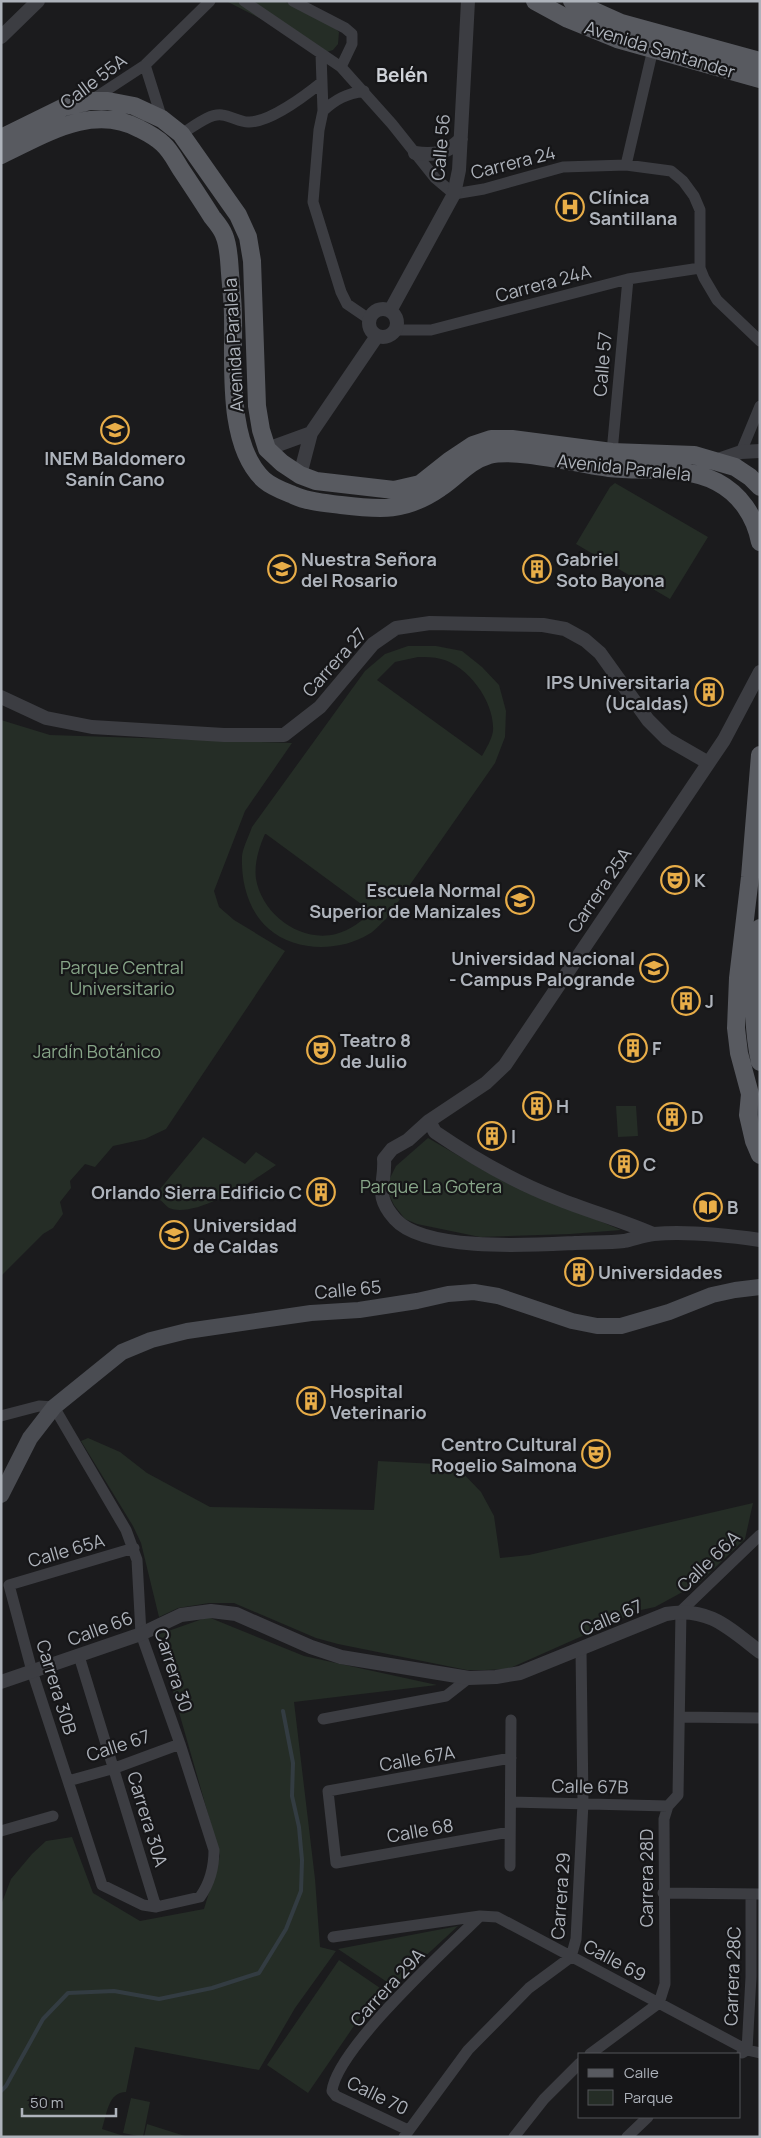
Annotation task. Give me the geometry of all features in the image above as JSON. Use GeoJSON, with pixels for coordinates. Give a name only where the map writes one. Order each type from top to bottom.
{"type":"FeatureCollection","features":[{"type":"Feature","properties":{"kind":"main road","name":"Avenida Santander"},"geometry":{"type":"LineString","coordinates":[[535,1],[589,29],[653,49],[760,78]]}},
{"type":"Feature","properties":{"kind":"main road","name":"Avenida Santander"},"geometry":{"type":"LineString","coordinates":[[572,1],[621,23],[760,60]]}},
{"type":"Feature","properties":{"kind":"main road","name":"Avenida Paralela"},"geometry":{"type":"LineString","coordinates":[[1,138],[64,107],[90,101],[108,101],[134,106],[162,119],[181,134],[238,215],[248,237],[252,261],[257,406],[267,449],[282,463],[300,475],[316,481],[394,490],[420,484],[462,452],[491,439],[512,438],[612,452],[694,455],[735,467],[750,477],[760,488]]}},
{"type":"Feature","properties":{"kind":"main road","name":"Avenida Paralela"},"geometry":{"type":"LineString","coordinates":[[1,155],[64,125],[85,120],[105,119],[135,126],[152,135],[164,145],[224,234],[233,312],[234,407],[238,430],[248,456],[262,479],[275,488],[299,498],[318,502],[371,509],[392,509],[411,505],[427,497],[475,460],[491,455],[511,453],[618,469],[685,472],[706,477],[731,491],[749,511],[756,525],[760,542]]}},
{"type":"Feature","properties":{"kind":"main road"},"geometry":{"type":"LineString","coordinates":[[760,755],[736,1010],[739,1053],[750,1094],[760,1119]]}},
{"type":"Feature","properties":{"kind":"main road"},"geometry":{"type":"LineString","coordinates":[[760,928],[753,1008],[760,1062]]}},
{"type":"Feature","properties":{"kind":"main road"},"geometry":{"type":"LineString","coordinates":[[750,1094],[748,1115],[760,1155]]}},
{"type":"Feature","properties":{"kind":"main road","name":"Calle 65"},"geometry":{"type":"LineString","coordinates":[[1,1495],[30,1438],[54,1407],[122,1352],[151,1340],[187,1331],[311,1312],[359,1310],[417,1302],[448,1294],[474,1292],[498,1296],[572,1322],[596,1326],[621,1326],[662,1315],[712,1295],[760,1287]]}},
{"type":"Feature","properties":{"kind":"street"},"geometry":{"type":"LineString","coordinates":[[4,32],[38,1]]}},
{"type":"Feature","properties":{"kind":"street","name":"Carrera 24"},"geometry":{"type":"LineString","coordinates":[[244,1],[341,67],[364,91],[435,178],[454,194],[484,189],[563,167],[626,165],[671,171],[683,181],[694,196],[700,210],[700,268]]}},
{"type":"Feature","properties":{"kind":"street"},"geometry":{"type":"LineString","coordinates":[[293,1],[345,28],[352,34],[352,44],[341,67]]}},
{"type":"Feature","properties":{"kind":"street","name":"Calle 56"},"geometry":{"type":"LineString","coordinates":[[390,311],[454,194],[459,170],[468,1]]}},
{"type":"Feature","properties":{"kind":"street","name":"Calle 55A"},"geometry":{"type":"LineString","coordinates":[[64,125],[90,101],[144,65],[205,3]]}},
{"type":"Feature","properties":{"kind":"street"},"geometry":{"type":"LineString","coordinates":[[626,165],[653,49]]}},
{"type":"Feature","properties":{"kind":"street"},"geometry":{"type":"LineString","coordinates":[[321,54],[323,111],[319,130],[313,202],[341,292],[347,304],[356,312],[369,319]]}},
{"type":"Feature","properties":{"kind":"street","name":"Calle 55A"},"geometry":{"type":"LineString","coordinates":[[144,65],[162,119]]}},
{"type":"Feature","properties":{"kind":"street"},"geometry":{"type":"LineString","coordinates":[[181,134],[214,115],[222,115],[248,122],[264,120],[309,93],[322,82]]}},
{"type":"Feature","properties":{"kind":"street"},"geometry":{"type":"LineString","coordinates":[[323,111],[337,98],[364,91]]}},
{"type":"Feature","properties":{"kind":"street"},"geometry":{"type":"LineString","coordinates":[[415,153],[428,155],[440,153],[452,148],[461,139]]}},
{"type":"Feature","properties":{"kind":"street"},"geometry":{"type":"LineString","coordinates":[[700,268],[717,300],[760,341]]}},
{"type":"Feature","properties":{"kind":"street","name":"Carrera 24A"},"geometry":{"type":"LineString","coordinates":[[396,330],[432,330],[628,279],[700,268]]}},
{"type":"Feature","properties":{"kind":"street","name":"Calle 57"},"geometry":{"type":"LineString","coordinates":[[612,452],[628,279]]}},
{"type":"Feature","properties":{"kind":"street"},"geometry":{"type":"LineString","coordinates":[[375,310],[390,311],[396,317],[396,330],[385,337],[377,336],[370,329],[369,319],[375,310]]}},
{"type":"Feature","properties":{"kind":"street"},"geometry":{"type":"LineString","coordinates":[[300,475],[311,433],[377,336]]}},
{"type":"Feature","properties":{"kind":"street"},"geometry":{"type":"LineString","coordinates":[[741,452],[760,406]]}},
{"type":"Feature","properties":{"kind":"street"},"geometry":{"type":"LineString","coordinates":[[267,449],[311,433]]}},
{"type":"Feature","properties":{"kind":"street"},"geometry":{"type":"LineString","coordinates":[[685,472],[741,452],[760,451]]}},
{"type":"Feature","properties":{"kind":"street","name":"Carrera 27"},"geometry":{"type":"LineString","coordinates":[[1,697],[46,718],[92,727],[224,735],[284,735],[320,707],[373,644],[396,628],[430,623],[543,625],[565,629],[586,640],[600,653],[648,720],[667,739],[707,762]]}},
{"type":"Feature","properties":{"kind":"street","name":"Carrera 25A"},"geometry":{"type":"LineString","coordinates":[[653,1234],[624,1240],[486,1244],[445,1240],[411,1232],[403,1227],[390,1213],[382,1197],[381,1185],[385,1171],[384,1159],[392,1149],[408,1140],[429,1121],[486,1083],[505,1065],[707,762],[724,740],[760,672]]}},
{"type":"Feature","properties":{"kind":"street"},"geometry":{"type":"LineString","coordinates":[[429,1121],[435,1132],[503,1175],[556,1198],[626,1222],[653,1234],[719,1235],[760,1240]]}},
{"type":"Feature","properties":{"kind":"street"},"geometry":{"type":"LineString","coordinates":[[1,1416],[39,1406],[54,1407]]}},
{"type":"Feature","properties":{"kind":"street","name":"Carrera 30"},"geometry":{"type":"LineString","coordinates":[[54,1407],[126,1530],[134,1548],[138,1572],[141,1634],[180,1744],[214,1850],[214,1864],[206,1888],[200,1897],[156,1907]]}},
{"type":"Feature","properties":{"kind":"street","name":"Calle 66A"},"geometry":{"type":"LineString","coordinates":[[681,1611],[760,1536]]}},
{"type":"Feature","properties":{"kind":"street","name":"Calle 65A"},"geometry":{"type":"LineString","coordinates":[[9,1585],[134,1548]]}},
{"type":"Feature","properties":{"kind":"street","name":"Carrera 30B"},"geometry":{"type":"LineString","coordinates":[[9,1585],[32,1671],[102,1885],[143,1904],[156,1907]]}},
{"type":"Feature","properties":{"kind":"street","name":"Calle 67"},"geometry":{"type":"LineString","coordinates":[[211,1611],[236,1614],[311,1647],[340,1657],[468,1678],[496,1677],[520,1673],[581,1650],[666,1614],[681,1611],[696,1612],[712,1618],[727,1626],[760,1652]]}},
{"type":"Feature","properties":{"kind":"street","name":"Calle 66"},"geometry":{"type":"LineString","coordinates":[[1,1682],[141,1634],[181,1615],[211,1611]]}},
{"type":"Feature","properties":{"kind":"street","name":"Carrera 28D"},"geometry":{"type":"LineString","coordinates":[[659,2003],[664,1984],[664,1819],[668,1806],[678,1795],[681,1611]]}},
{"type":"Feature","properties":{"kind":"street","name":"Carrera 29"},"geometry":{"type":"LineString","coordinates":[[406,2133],[468,2050],[529,1988],[571,1957],[576,1939],[583,1803],[581,1650]]}},
{"type":"Feature","properties":{"kind":"street","name":"Carrera 30A"},"geometry":{"type":"LineString","coordinates":[[79,1656],[115,1768],[156,1907]]}},
{"type":"Feature","properties":{"kind":"street"},"geometry":{"type":"LineString","coordinates":[[323,1719],[446,1696],[468,1678]]}},
{"type":"Feature","properties":{"kind":"street"},"geometry":{"type":"LineString","coordinates":[[680,1717],[760,1718]]}},
{"type":"Feature","properties":{"kind":"street"},"geometry":{"type":"LineString","coordinates":[[510,1866],[511,1720]]}},
{"type":"Feature","properties":{"kind":"street","name":"Calle 67"},"geometry":{"type":"LineString","coordinates":[[68,1781],[115,1768],[180,1744]]}},
{"type":"Feature","properties":{"kind":"street","name":"Calle 67A"},"geometry":{"type":"LineString","coordinates":[[336,1863],[328,1792],[511,1758]]}},
{"type":"Feature","properties":{"kind":"street","name":"Calle 67B"},"geometry":{"type":"LineString","coordinates":[[511,1802],[668,1806]]}},
{"type":"Feature","properties":{"kind":"street"},"geometry":{"type":"LineString","coordinates":[[1,1831],[53,1816]]}},
{"type":"Feature","properties":{"kind":"street","name":"Calle 68"},"geometry":{"type":"LineString","coordinates":[[336,1863],[510,1832]]}},
{"type":"Feature","properties":{"kind":"street"},"geometry":{"type":"LineString","coordinates":[[663,1893],[755,1894]]}},
{"type":"Feature","properties":{"kind":"street","name":"Carrera 28C"},"geometry":{"type":"LineString","coordinates":[[743,2052],[756,1977],[755,1894]]}},
{"type":"Feature","properties":{"kind":"street","name":"Calle 69"},"geometry":{"type":"LineString","coordinates":[[332,1937],[480,1916],[497,1917],[659,2003],[743,2052],[760,2052]]}},
{"type":"Feature","properties":{"kind":"street","name":"Carrera 29A"},"geometry":{"type":"LineString","coordinates":[[332,2091],[332,2085],[349,2055],[385,2012],[480,1916]]}},
{"type":"Feature","properties":{"kind":"street"},"geometry":{"type":"LineString","coordinates":[[591,2053],[659,2003]]}},
{"type":"Feature","properties":{"kind":"street"},"geometry":{"type":"LineString","coordinates":[[514,2137],[544,2099],[578,2065]]}},
{"type":"Feature","properties":{"kind":"street","name":"Calle 70"},"geometry":{"type":"LineString","coordinates":[[332,2091],[336,2096],[406,2133]]}},
{"type":"Feature","properties":{"kind":"street"},"geometry":{"type":"LineString","coordinates":[[628,2137],[647,2118]]}},
{"type":"Feature","properties":{"kind":"green space"},"geometry":{"type":"Polygon","coordinates":[[[226,1],[284,1],[333,26],[339,32],[338,44],[333,50],[327,52],[226,1]]]}},
{"type":"Feature","properties":{"kind":"green space"},"geometry":{"type":"Polygon","coordinates":[[[615,483],[708,537],[670,599],[576,544],[610,487],[615,483]]]}},
{"type":"Feature","properties":{"kind":"green space"},"geometry":{"type":"Polygon","coordinates":[[[408,646],[436,646],[462,651],[482,667],[499,685],[506,711],[505,737],[495,763],[386,919],[371,933],[345,944],[318,947],[292,942],[280,937],[269,929],[251,905],[243,876],[242,856],[244,849],[252,827],[365,671],[385,654],[408,646]],[[418,657],[395,662],[377,680],[482,756],[489,744],[493,731],[490,709],[478,687],[461,669],[451,663],[438,658],[418,657]],[[266,834],[257,856],[256,879],[266,904],[285,923],[296,930],[322,936],[346,930],[356,925],[372,912],[266,834]]]}},
{"type":"Feature","properties":{"kind":"green space","name":"Parque Central Universitario"},"geometry":{"type":"Polygon","coordinates":[[[1,720],[50,735],[292,743],[245,811],[214,891],[219,907],[234,920],[285,951],[166,1129],[145,1139],[113,1146],[95,1167],[85,1164],[70,1181],[71,1188],[60,1202],[63,1214],[53,1228],[43,1234],[1,1276],[1,720]]]}},
{"type":"Feature","properties":{"kind":"green space"},"geometry":{"type":"Polygon","coordinates":[[[616,1106],[636,1106],[638,1136],[618,1137],[616,1106]]]}},
{"type":"Feature","properties":{"kind":"green space"},"geometry":{"type":"Polygon","coordinates":[[[203,1137],[245,1164],[256,1152],[276,1165],[240,1188],[209,1203],[180,1210],[169,1208],[160,1200],[160,1189],[203,1137]]]}},
{"type":"Feature","properties":{"kind":"green space","name":"Parque La Gotera"},"geometry":{"type":"Polygon","coordinates":[[[428,1138],[483,1170],[621,1230],[480,1237],[417,1224],[405,1219],[390,1197],[389,1180],[396,1166],[428,1138]]]}},
{"type":"Feature","properties":{"kind":"green space"},"geometry":{"type":"Polygon","coordinates":[[[88,1438],[120,1452],[147,1473],[210,1507],[374,1510],[378,1461],[455,1465],[481,1492],[494,1516],[500,1558],[529,1555],[753,1503],[745,1539],[699,1583],[655,1607],[641,1610],[508,1669],[467,1670],[316,1638],[234,1603],[209,1603],[178,1608],[159,1617],[141,1543],[133,1526],[81,1441],[88,1438]]]}},
{"type":"Feature","properties":{"kind":"green space"},"geometry":{"type":"Polygon","coordinates":[[[208,1617],[304,1656],[437,1685],[294,1702],[315,1879],[320,1947],[336,1951],[295,2008],[259,2070],[135,2047],[126,2092],[120,2093],[112,2100],[102,2129],[127,2137],[1,2137],[1,1905],[11,1879],[32,1854],[46,1841],[72,1837],[93,1893],[140,1921],[204,1909],[220,1856],[157,1635],[208,1617]]]}},
{"type":"Feature","properties":{"kind":"green space"},"geometry":{"type":"Polygon","coordinates":[[[458,1926],[393,1986],[338,1949],[458,1926]]]}},
{"type":"Feature","properties":{"kind":"green space"},"geometry":{"type":"Polygon","coordinates":[[[339,1960],[380,1988],[308,2093],[267,2065],[339,1960]]]}},
{"type":"Feature","properties":{"kind":"green space"},"geometry":{"type":"Polygon","coordinates":[[[131,2098],[150,2102],[143,2137],[123,2133],[131,2098]]]}},
{"type":"Feature","properties":{"kind":"green space"},"geometry":{"type":"Polygon","coordinates":[[[147,2124],[188,2137],[144,2137],[147,2124]]]}},
{"type":"Feature","properties":{"kind":"waterway"},"geometry":{"type":"LineString","coordinates":[[1,2091],[6,2086],[43,2019],[68,1993],[114,1991],[159,1999],[212,1988],[259,1973],[286,1929],[301,1891],[302,1860],[299,1827],[292,1796],[293,1763],[283,1711]]}},
{"type":"Feature","properties":{"kind":"place","name":"Clínica Santillana"},"geometry":{"type":"Point","coordinates":[570,207]}},
{"type":"Feature","properties":{"kind":"place","name":"INEM Baldomero Sanín Cano"},"geometry":{"type":"Point","coordinates":[115,430]}},
{"type":"Feature","properties":{"kind":"place","name":"Nuestra Señora del Rosario"},"geometry":{"type":"Point","coordinates":[282,569]}},
{"type":"Feature","properties":{"kind":"place","name":"Gabriel Soto Bayona"},"geometry":{"type":"Point","coordinates":[537,569]}},
{"type":"Feature","properties":{"kind":"place","name":"IPS Universitaria (Ucaldas)"},"geometry":{"type":"Point","coordinates":[709,692]}},
{"type":"Feature","properties":{"kind":"place","name":"K"},"geometry":{"type":"Point","coordinates":[675,880]}},
{"type":"Feature","properties":{"kind":"place","name":"Escuela Normal Superior de Manizales"},"geometry":{"type":"Point","coordinates":[520,900]}},
{"type":"Feature","properties":{"kind":"place","name":"Universidad Nacional - Campus Palogrande"},"geometry":{"type":"Point","coordinates":[654,968]}},
{"type":"Feature","properties":{"kind":"place","name":"J"},"geometry":{"type":"Point","coordinates":[686,1001]}},
{"type":"Feature","properties":{"kind":"place","name":"F"},"geometry":{"type":"Point","coordinates":[633,1048]}},
{"type":"Feature","properties":{"kind":"place","name":"Teatro 8 de Julio"},"geometry":{"type":"Point","coordinates":[321,1050]}},
{"type":"Feature","properties":{"kind":"place","name":"H"},"geometry":{"type":"Point","coordinates":[537,1106]}},
{"type":"Feature","properties":{"kind":"place","name":"D"},"geometry":{"type":"Point","coordinates":[672,1117]}},
{"type":"Feature","properties":{"kind":"place","name":"I"},"geometry":{"type":"Point","coordinates":[492,1136]}},
{"type":"Feature","properties":{"kind":"place","name":"C"},"geometry":{"type":"Point","coordinates":[624,1164]}},
{"type":"Feature","properties":{"kind":"place","name":"Orlando Sierra Edificio C"},"geometry":{"type":"Point","coordinates":[321,1192]}},
{"type":"Feature","properties":{"kind":"place","name":"B"},"geometry":{"type":"Point","coordinates":[708,1207]}},
{"type":"Feature","properties":{"kind":"place","name":"Universidad de Caldas"},"geometry":{"type":"Point","coordinates":[174,1235]}},
{"type":"Feature","properties":{"kind":"place","name":"Universidades"},"geometry":{"type":"Point","coordinates":[579,1272]}},
{"type":"Feature","properties":{"kind":"place","name":"Hospital Veterinario"},"geometry":{"type":"Point","coordinates":[311,1401]}},
{"type":"Feature","properties":{"kind":"place","name":"Centro Cultural Rogelio Salmona"},"geometry":{"type":"Point","coordinates":[596,1454]}},
{"type":"Feature","properties":{"kind":"district","name":"Belén"},"geometry":{"type":"Point","coordinates":[402,75]}},
{"type":"Feature","properties":{"kind":"park label","name":"Jardín Botánico"},"geometry":{"type":"Point","coordinates":[97,1051]}}]}
